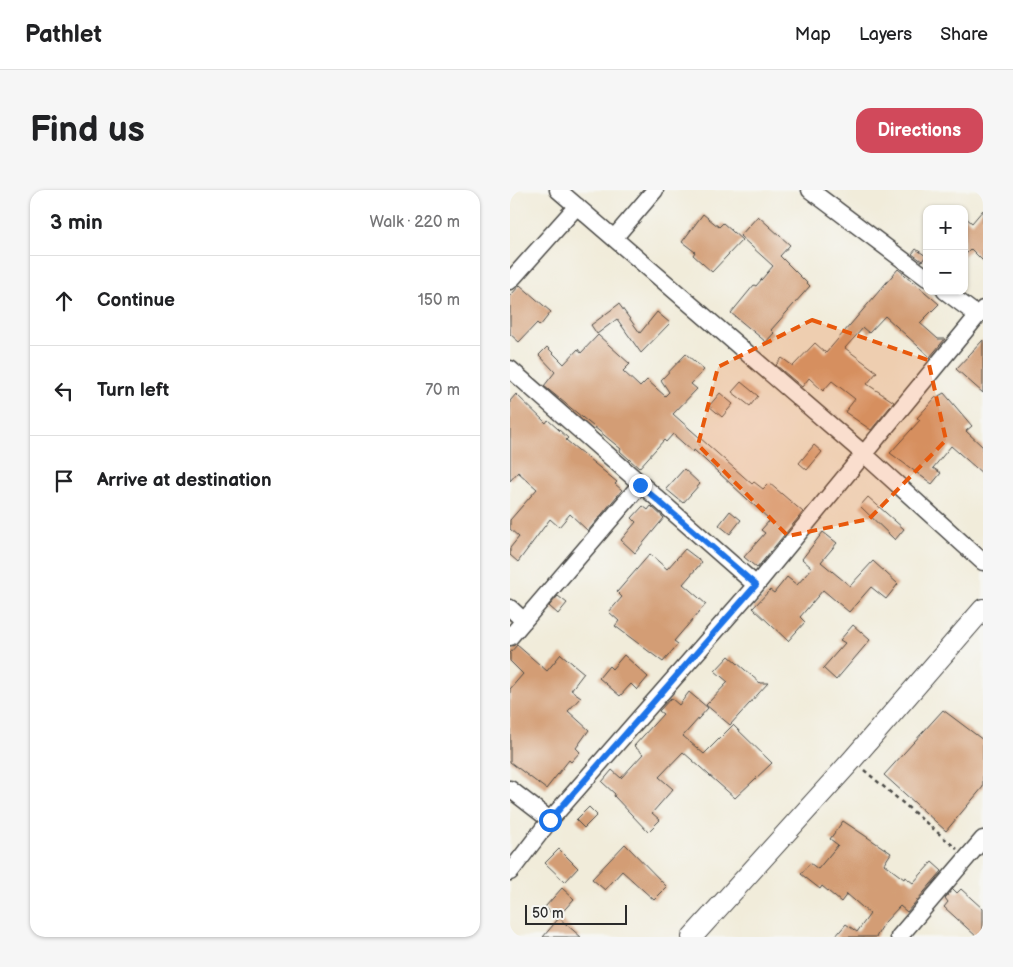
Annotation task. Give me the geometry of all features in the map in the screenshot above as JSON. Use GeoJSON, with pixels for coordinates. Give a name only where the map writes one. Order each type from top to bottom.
{"type":"FeatureCollection","features":[{"type":"Feature","properties":{"kind":"street"},"geometry":{"type":"LineString","coordinates":[[558,190],[864,454],[983,562]]}},
{"type":"Feature","properties":{"kind":"street"},"geometry":{"type":"LineString","coordinates":[[614,238],[655,190]]}},
{"type":"Feature","properties":{"kind":"street"},"geometry":{"type":"LineString","coordinates":[[810,190],[923,275]]}},
{"type":"Feature","properties":{"kind":"street"},"geometry":{"type":"LineString","coordinates":[[510,281],[577,206]]}},
{"type":"Feature","properties":{"kind":"street"},"geometry":{"type":"LineString","coordinates":[[510,872],[550,820],[756,585],[980,312],[952,295]]}},
{"type":"Feature","properties":{"kind":"street"},"geometry":{"type":"LineString","coordinates":[[510,369],[756,585]]}},
{"type":"Feature","properties":{"kind":"street"},"geometry":{"type":"LineString","coordinates":[[510,637],[640,485]]}},
{"type":"Feature","properties":{"kind":"street"},"geometry":{"type":"LineString","coordinates":[[510,608],[524,621]]}},
{"type":"Feature","properties":{"kind":"street"},"geometry":{"type":"LineString","coordinates":[[692,937],[852,760],[983,609]]}},
{"type":"Feature","properties":{"kind":"street"},"geometry":{"type":"LineString","coordinates":[[510,789],[550,820]]}},
{"type":"Feature","properties":{"kind":"street"},"geometry":{"type":"LineString","coordinates":[[903,936],[983,838]]}},
{"type":"Feature","properties":{"kind":"path"},"geometry":{"type":"LineString","coordinates":[[852,760],[968,858]]}},
{"type":"Feature","properties":{"kind":"highlighted area"},"geometry":{"type":"Polygon","coordinates":[[[812,320],[928,360],[946,440],[869,519],[788,536],[698,445],[718,367],[812,320]]]}},
{"type":"Feature","properties":{"kind":"building"},"geometry":{"type":"Polygon","coordinates":[[[983,210],[983,261],[971,249],[968,252],[968,220],[972,223],[983,210]]]}},
{"type":"Feature","properties":{"kind":"building"},"geometry":{"type":"Polygon","coordinates":[[[703,214],[719,227],[723,223],[742,240],[712,272],[693,255],[695,252],[682,242],[703,214]]]}},
{"type":"Feature","properties":{"kind":"building"},"geometry":{"type":"Polygon","coordinates":[[[758,216],[790,245],[780,256],[810,286],[771,330],[774,333],[766,342],[731,313],[754,285],[756,286],[773,266],[740,236],[758,216]]]}},
{"type":"Feature","properties":{"kind":"building"},"geometry":{"type":"Polygon","coordinates":[[[916,249],[923,254],[923,260],[922,261],[912,254],[916,249]]]}},
{"type":"Feature","properties":{"kind":"building"},"geometry":{"type":"Polygon","coordinates":[[[898,269],[923,290],[923,295],[928,295],[939,304],[920,323],[938,339],[945,339],[930,357],[885,316],[869,333],[863,328],[845,348],[877,372],[867,384],[894,402],[871,430],[845,412],[855,399],[832,381],[823,391],[809,378],[802,387],[776,365],[782,358],[793,366],[815,343],[826,353],[898,269]]]}},
{"type":"Feature","properties":{"kind":"building"},"geometry":{"type":"Polygon","coordinates":[[[520,285],[551,312],[540,326],[537,323],[519,342],[510,334],[510,296],[520,285]]]}},
{"type":"Feature","properties":{"kind":"building"},"geometry":{"type":"Polygon","coordinates":[[[619,304],[640,333],[657,312],[670,323],[641,353],[617,319],[597,334],[591,325],[619,304]]]}},
{"type":"Feature","properties":{"kind":"building"},"geometry":{"type":"Polygon","coordinates":[[[598,335],[630,364],[623,371],[640,387],[647,380],[665,396],[669,392],[661,380],[686,354],[704,370],[691,384],[697,389],[673,414],[752,484],[754,482],[763,489],[769,483],[803,512],[757,568],[744,557],[765,533],[761,530],[770,520],[694,450],[693,452],[673,434],[666,442],[664,440],[639,468],[620,451],[621,449],[544,386],[555,372],[539,355],[547,347],[564,364],[578,349],[581,353],[598,335]]]}},
{"type":"Feature","properties":{"kind":"building"},"geometry":{"type":"Polygon","coordinates":[[[983,340],[983,393],[956,369],[983,340]]]}},
{"type":"Feature","properties":{"kind":"building"},"geometry":{"type":"Polygon","coordinates":[[[741,382],[758,396],[750,406],[732,392],[741,382]]]}},
{"type":"Feature","properties":{"kind":"building"},"geometry":{"type":"Polygon","coordinates":[[[720,393],[733,404],[722,417],[709,406],[720,393]]]}},
{"type":"Feature","properties":{"kind":"building"},"geometry":{"type":"Polygon","coordinates":[[[944,393],[972,426],[966,431],[983,447],[983,474],[951,446],[933,468],[941,473],[932,484],[890,453],[920,420],[917,418],[935,398],[944,393]]]}},
{"type":"Feature","properties":{"kind":"building"},"geometry":{"type":"Polygon","coordinates":[[[516,394],[546,423],[548,420],[568,438],[566,440],[617,482],[615,484],[622,490],[588,531],[570,514],[559,527],[550,519],[518,562],[510,555],[510,548],[519,537],[510,529],[510,520],[537,489],[518,472],[510,481],[510,401],[516,394]]]}},
{"type":"Feature","properties":{"kind":"building"},"geometry":{"type":"Polygon","coordinates":[[[814,445],[822,452],[807,470],[799,463],[814,445]]]}},
{"type":"Feature","properties":{"kind":"building"},"geometry":{"type":"Polygon","coordinates":[[[684,469],[700,484],[683,503],[666,489],[684,469]]]}},
{"type":"Feature","properties":{"kind":"building"},"geometry":{"type":"Polygon","coordinates":[[[868,497],[904,529],[895,540],[860,506],[868,497]]]}},
{"type":"Feature","properties":{"kind":"building"},"geometry":{"type":"Polygon","coordinates":[[[643,506],[648,510],[651,506],[664,518],[635,553],[621,540],[636,522],[632,518],[643,506]]]}},
{"type":"Feature","properties":{"kind":"building"},"geometry":{"type":"Polygon","coordinates":[[[730,511],[741,520],[730,534],[719,525],[730,511]]]}},
{"type":"Feature","properties":{"kind":"building"},"geometry":{"type":"Polygon","coordinates":[[[823,532],[837,543],[821,562],[850,586],[873,561],[898,584],[886,599],[871,587],[849,612],[823,590],[800,617],[805,622],[788,641],[753,608],[770,590],[774,593],[787,577],[797,585],[812,568],[802,559],[823,532]]]}},
{"type":"Feature","properties":{"kind":"building"},"geometry":{"type":"Polygon","coordinates":[[[685,549],[702,562],[683,584],[706,604],[674,641],[678,644],[663,662],[615,626],[619,621],[609,612],[622,597],[617,592],[650,554],[667,569],[685,549]]]}},
{"type":"Feature","properties":{"kind":"building"},"geometry":{"type":"Polygon","coordinates":[[[558,596],[567,603],[558,614],[549,606],[558,596]]]}},
{"type":"Feature","properties":{"kind":"building"},"geometry":{"type":"Polygon","coordinates":[[[853,625],[870,640],[836,680],[823,668],[845,643],[840,640],[853,625]]]}},
{"type":"Feature","properties":{"kind":"building"},"geometry":{"type":"Polygon","coordinates":[[[517,645],[547,671],[561,654],[584,673],[571,690],[581,697],[568,711],[589,730],[576,748],[580,752],[571,762],[569,760],[546,789],[510,762],[510,689],[523,674],[510,661],[510,653],[517,645]]]}},
{"type":"Feature","properties":{"kind":"building"},"geometry":{"type":"Polygon","coordinates":[[[624,655],[648,677],[637,690],[631,684],[620,696],[599,678],[609,666],[612,669],[624,655]]]}},
{"type":"Feature","properties":{"kind":"building"},"geometry":{"type":"Polygon","coordinates":[[[729,656],[760,683],[768,683],[730,725],[706,705],[728,682],[715,671],[729,656]]]}},
{"type":"Feature","properties":{"kind":"building"},"geometry":{"type":"Polygon","coordinates":[[[689,692],[708,708],[683,736],[704,754],[733,725],[772,763],[735,798],[683,752],[659,777],[673,789],[652,813],[660,820],[648,832],[602,782],[612,770],[621,778],[643,754],[634,746],[663,714],[659,711],[671,698],[679,705],[689,692]]]}},
{"type":"Feature","properties":{"kind":"building"},"geometry":{"type":"Polygon","coordinates":[[[943,710],[983,740],[983,787],[946,831],[884,775],[943,710]]]}},
{"type":"Feature","properties":{"kind":"building"},"geometry":{"type":"Polygon","coordinates":[[[589,807],[597,815],[584,828],[576,820],[589,807]]]}},
{"type":"Feature","properties":{"kind":"building"},"geometry":{"type":"Polygon","coordinates":[[[843,821],[891,853],[884,864],[904,879],[905,877],[913,883],[932,862],[942,871],[907,912],[900,906],[885,922],[876,937],[835,937],[846,924],[857,932],[870,914],[847,894],[841,902],[822,886],[820,889],[801,874],[810,863],[818,869],[838,845],[830,839],[843,821]]]}},
{"type":"Feature","properties":{"kind":"building"},"geometry":{"type":"Polygon","coordinates":[[[625,844],[667,887],[654,900],[622,871],[605,890],[592,879],[625,844]]]}},
{"type":"Feature","properties":{"kind":"building"},"geometry":{"type":"Polygon","coordinates":[[[559,849],[578,868],[565,882],[545,863],[559,849]]]}},
{"type":"Feature","properties":{"kind":"building"},"geometry":{"type":"Polygon","coordinates":[[[562,888],[574,899],[557,918],[545,907],[562,888]]]}},
{"type":"Feature","properties":{"kind":"building"},"geometry":{"type":"Polygon","coordinates":[[[953,889],[957,893],[961,889],[983,909],[983,937],[977,937],[944,907],[948,902],[945,898],[953,889]]]}},
{"type":"Feature","properties":{"kind":"building"},"geometry":{"type":"Polygon","coordinates":[[[559,918],[581,937],[543,937],[559,918]]]}},
{"type":"Feature","properties":{"kind":"route"},"geometry":{"type":"LineString","coordinates":[[550,820],[756,585],[640,485]]}}]}
